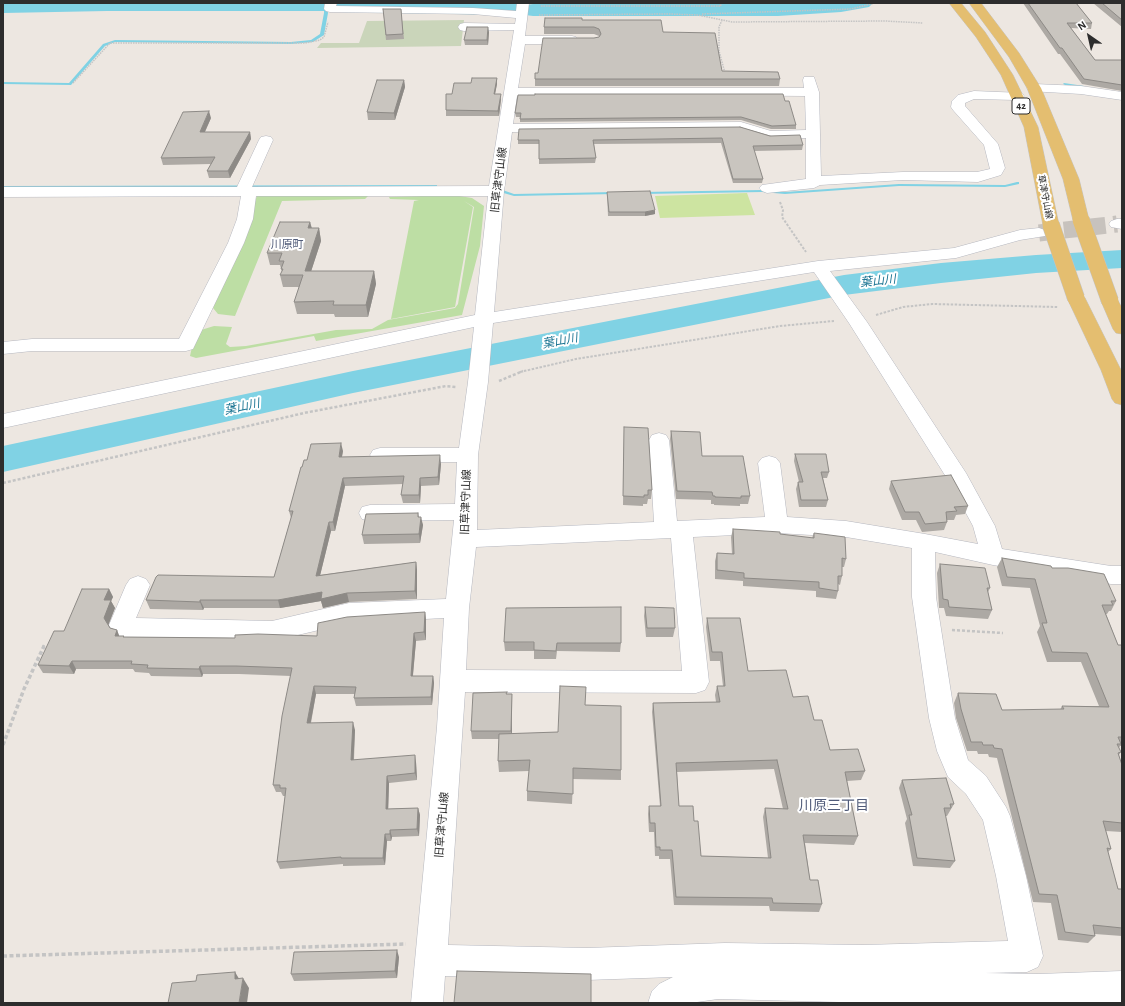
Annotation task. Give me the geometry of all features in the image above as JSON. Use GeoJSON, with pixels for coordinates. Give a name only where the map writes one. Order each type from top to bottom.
{"type":"FeatureCollection","features":[{"type":"Feature","properties":{"kind":"main road","name":"草津守山線"},"geometry":{"type":"LineString","coordinates":[[955,3],[981,35],[1007,75],[1031,127],[1045,229],[1111,370],[1122,399]]}},
{"type":"Feature","properties":{"kind":"main road","name":"42"},"geometry":{"type":"LineString","coordinates":[[975,3],[1015,56],[1034,88],[1071,179],[1081,220],[1110,301],[1122,329]]}},
{"type":"Feature","properties":{"kind":"street"},"geometry":{"type":"LineString","coordinates":[[330,6],[473,11],[521,18],[587,40]]}},
{"type":"Feature","properties":{"kind":"street"},"geometry":{"type":"LineString","coordinates":[[464,27],[521,18]]}},
{"type":"Feature","properties":{"kind":"street","name":"旧草津守山線"},"geometry":{"type":"LineString","coordinates":[[427,1003],[430,951],[450,727],[457,608],[465,539],[468,455],[484,321],[496,191],[521,18]]}},
{"type":"Feature","properties":{"kind":"street"},"geometry":{"type":"LineString","coordinates":[[511,92],[733,92],[810,86],[814,181]]}},
{"type":"Feature","properties":{"kind":"street"},"geometry":{"type":"LineString","coordinates":[[1034,88],[1081,90],[1122,96]]}},
{"type":"Feature","properties":{"kind":"street"},"geometry":{"type":"LineString","coordinates":[[733,92],[739,115]]}},
{"type":"Feature","properties":{"kind":"street"},"geometry":{"type":"LineString","coordinates":[[767,188],[810,184],[814,183],[814,181],[903,176],[978,177],[996,172],[998,168],[991,144],[958,107],[959,101],[963,98],[974,95],[1017,96]]}},
{"type":"Feature","properties":{"kind":"street"},"geometry":{"type":"LineString","coordinates":[[506,128],[739,115],[770,135],[813,134]]}},
{"type":"Feature","properties":{"kind":"street"},"geometry":{"type":"LineString","coordinates":[[3,348],[32,346],[186,345],[236,243],[245,219],[246,192],[266,140]]}},
{"type":"Feature","properties":{"kind":"street"},"geometry":{"type":"LineString","coordinates":[[3,192],[496,191]]}},
{"type":"Feature","properties":{"kind":"street"},"geometry":{"type":"LineString","coordinates":[[3,421],[484,321],[679,287],[781,273],[818,266],[841,266],[956,253],[1045,229]]}},
{"type":"Feature","properties":{"kind":"street"},"geometry":{"type":"LineString","coordinates":[[818,266],[857,320],[958,478],[984,526],[993,556]]}},
{"type":"Feature","properties":{"kind":"street"},"geometry":{"type":"LineString","coordinates":[[452,681],[696,682],[674,529],[659,440]]}},
{"type":"Feature","properties":{"kind":"street"},"geometry":{"type":"LineString","coordinates":[[380,455],[468,455]]}},
{"type":"Feature","properties":{"kind":"street"},"geometry":{"type":"LineString","coordinates":[[769,463],[777,525]]}},
{"type":"Feature","properties":{"kind":"street"},"geometry":{"type":"LineString","coordinates":[[370,513],[466,512]]}},
{"type":"Feature","properties":{"kind":"street"},"geometry":{"type":"LineString","coordinates":[[465,539],[777,525],[846,529],[925,542],[1118,581]]}},
{"type":"Feature","properties":{"kind":"street"},"geometry":{"type":"LineString","coordinates":[[430,951],[587,964],[726,959],[863,961],[1027,956],[1011,876],[996,816],[976,785],[958,768],[951,752],[942,718],[924,597],[923,554],[925,542]]}},
{"type":"Feature","properties":{"kind":"street"},"geometry":{"type":"LineString","coordinates":[[138,585],[121,625],[124,628],[272,631],[349,613],[457,608]]}},
{"type":"Feature","properties":{"kind":"street"},"geometry":{"type":"LineString","coordinates":[[664,1003],[687,987],[718,983],[955,996],[1038,990],[1122,987]]}},
{"type":"Feature","properties":{"kind":"path"},"geometry":{"type":"LineString","coordinates":[[521,18],[721,6],[720,3]]}},
{"type":"Feature","properties":{"kind":"path"},"geometry":{"type":"LineString","coordinates":[[521,18],[698,15],[832,10],[851,9],[875,3]]}},
{"type":"Feature","properties":{"kind":"path"},"geometry":{"type":"LineString","coordinates":[[73,83],[110,43],[305,43],[320,40],[324,37],[330,6]]}},
{"type":"Feature","properties":{"kind":"path"},"geometry":{"type":"LineString","coordinates":[[698,15],[722,20],[743,22],[885,21],[923,23]]}},
{"type":"Feature","properties":{"kind":"path"},"geometry":{"type":"LineString","coordinates":[[722,20],[719,27],[720,51],[722,68],[726,74]]}},
{"type":"Feature","properties":{"kind":"path"},"geometry":{"type":"LineString","coordinates":[[767,188],[780,200],[783,210],[782,217],[798,242],[818,266]]}},
{"type":"Feature","properties":{"kind":"path"},"geometry":{"type":"LineString","coordinates":[[3,483],[304,413],[446,386],[477,386],[522,371],[576,359],[795,324],[818,321],[857,320],[902,307],[932,304],[1058,307]]}},
{"type":"Feature","properties":{"kind":"path"},"geometry":{"type":"LineString","coordinates":[[929,629],[1003,633]]}},
{"type":"Feature","properties":{"kind":"path"},"geometry":{"type":"LineString","coordinates":[[3,745],[24,689],[44,645]]}},
{"type":"Feature","properties":{"kind":"path"},"geometry":{"type":"LineString","coordinates":[[3,956],[430,951]]}},
{"type":"Feature","properties":{"kind":"green space"},"geometry":{"type":"Polygon","coordinates":[[[464,20],[461,46],[317,48],[321,43],[359,43],[367,21],[464,20]]]}},
{"type":"Feature","properties":{"kind":"green space"},"geometry":{"type":"Polygon","coordinates":[[[747,193],[755,215],[660,218],[655,196],[747,193]]]}},
{"type":"Feature","properties":{"kind":"green space"},"geometry":{"type":"Polygon","coordinates":[[[453,195],[472,198],[484,206],[480,246],[462,315],[316,341],[314,336],[196,358],[190,356],[192,347],[201,330],[214,326],[232,327],[226,344],[230,347],[246,346],[336,330],[372,329],[388,320],[455,308],[458,304],[474,207],[464,201],[473,207],[455,307],[391,319],[414,201],[419,200],[390,199],[389,197],[453,195]]]}},
{"type":"Feature","properties":{"kind":"green space"},"geometry":{"type":"Polygon","coordinates":[[[257,196],[368,196],[365,199],[282,201],[235,316],[218,314],[213,308],[257,196]]]}},
{"type":"Feature","properties":{"kind":"building"},"geometry":{"type":"Polygon","coordinates":[[[1028,3],[1076,3],[1092,23],[1067,23],[1095,60],[1122,60],[1122,85],[1084,79],[1028,3]]]}},
{"type":"Feature","properties":{"kind":"building"},"geometry":{"type":"Polygon","coordinates":[[[1102,3],[1122,3],[1122,20],[1102,3]]]}},
{"type":"Feature","properties":{"kind":"building"},"geometry":{"type":"Polygon","coordinates":[[[383,9],[401,9],[403,34],[386,35],[383,9]]]}},
{"type":"Feature","properties":{"kind":"building"},"geometry":{"type":"Polygon","coordinates":[[[545,18],[582,18],[582,20],[661,20],[663,32],[715,33],[722,71],[778,72],[780,79],[535,79],[535,73],[538,73],[543,38],[594,38],[599,37],[601,34],[599,29],[594,27],[544,27],[545,18]]]}},
{"type":"Feature","properties":{"kind":"building"},"geometry":{"type":"Polygon","coordinates":[[[467,27],[488,27],[487,40],[464,40],[467,27]]]}},
{"type":"Feature","properties":{"kind":"building"},"geometry":{"type":"Polygon","coordinates":[[[472,78],[497,78],[494,94],[501,94],[498,111],[446,110],[446,94],[452,94],[454,83],[471,83],[472,78]]]}},
{"type":"Feature","properties":{"kind":"building"},"geometry":{"type":"Polygon","coordinates":[[[377,80],[404,80],[394,113],[367,112],[377,80]]]}},
{"type":"Feature","properties":{"kind":"building"},"geometry":{"type":"Polygon","coordinates":[[[783,94],[785,101],[789,101],[796,125],[772,126],[741,117],[520,119],[521,113],[515,113],[518,95],[783,94]]]}},
{"type":"Feature","properties":{"kind":"building"},"geometry":{"type":"Polygon","coordinates":[[[209,111],[200,132],[250,132],[228,171],[207,171],[215,157],[161,158],[183,112],[209,111]]]}},
{"type":"Feature","properties":{"kind":"building"},"geometry":{"type":"Polygon","coordinates":[[[740,127],[770,136],[800,135],[803,145],[753,146],[763,179],[733,179],[722,138],[593,140],[596,158],[539,159],[539,140],[518,140],[519,129],[740,127]]]}},
{"type":"Feature","properties":{"kind":"building"},"geometry":{"type":"Polygon","coordinates":[[[650,191],[655,210],[645,212],[609,212],[607,192],[650,191]]]}},
{"type":"Feature","properties":{"kind":"building"},"geometry":{"type":"Polygon","coordinates":[[[280,222],[310,222],[308,228],[319,228],[305,271],[374,271],[366,305],[333,305],[334,301],[294,302],[303,275],[280,275],[283,269],[281,269],[284,261],[279,261],[282,253],[267,253],[280,222]]]}},
{"type":"Feature","properties":{"kind":"building"},"geometry":{"type":"Polygon","coordinates":[[[624,427],[648,428],[652,490],[648,490],[648,495],[644,495],[644,497],[623,496],[624,427]]]}},
{"type":"Feature","properties":{"kind":"building"},"geometry":{"type":"Polygon","coordinates":[[[671,431],[700,432],[702,456],[743,456],[750,496],[741,496],[741,498],[715,497],[713,496],[712,492],[677,491],[671,431]]]}},
{"type":"Feature","properties":{"kind":"building"},"geometry":{"type":"Polygon","coordinates":[[[341,443],[339,457],[440,455],[438,477],[420,478],[419,495],[401,495],[404,476],[343,478],[333,522],[329,522],[316,576],[416,562],[415,591],[347,593],[321,599],[322,592],[278,600],[200,600],[200,602],[146,600],[158,575],[274,577],[293,511],[289,511],[301,467],[304,460],[307,460],[311,444],[341,443]]]}},
{"type":"Feature","properties":{"kind":"building"},"geometry":{"type":"Polygon","coordinates":[[[795,454],[826,454],[829,472],[821,472],[828,500],[801,500],[798,482],[803,482],[795,454]]]}},
{"type":"Feature","properties":{"kind":"building"},"geometry":{"type":"Polygon","coordinates":[[[951,475],[968,506],[954,507],[957,511],[946,512],[947,522],[925,524],[919,512],[905,512],[891,481],[951,475]]]}},
{"type":"Feature","properties":{"kind":"building"},"geometry":{"type":"Polygon","coordinates":[[[418,513],[418,517],[421,517],[419,534],[362,535],[366,514],[418,513]]]}},
{"type":"Feature","properties":{"kind":"building"},"geometry":{"type":"Polygon","coordinates":[[[733,529],[780,532],[780,534],[814,538],[814,533],[845,537],[846,559],[842,558],[842,576],[838,576],[838,591],[819,588],[819,582],[744,578],[744,573],[717,570],[717,553],[734,554],[733,529]]]}},
{"type":"Feature","properties":{"kind":"building"},"geometry":{"type":"Polygon","coordinates":[[[1002,558],[1051,566],[1052,568],[1068,568],[1104,574],[1116,601],[1111,601],[1113,605],[1102,605],[1118,645],[1122,645],[1122,737],[1118,737],[1121,744],[1117,744],[1121,752],[1118,753],[1122,765],[1122,823],[1103,821],[1111,849],[1107,848],[1118,889],[1122,889],[1122,928],[1093,925],[1095,936],[1065,932],[1057,895],[1039,894],[1002,749],[994,748],[993,745],[983,745],[982,742],[971,742],[961,709],[958,693],[996,694],[1002,710],[1064,709],[1062,706],[1109,707],[1087,653],[1052,652],[1042,623],[1047,623],[1035,579],[1007,577],[1002,558]]]}},
{"type":"Feature","properties":{"kind":"building"},"geometry":{"type":"Polygon","coordinates":[[[940,564],[985,568],[990,588],[987,588],[992,610],[949,607],[948,600],[943,599],[940,564]]]}},
{"type":"Feature","properties":{"kind":"building"},"geometry":{"type":"Polygon","coordinates":[[[82,589],[109,589],[104,600],[111,600],[104,618],[110,628],[117,630],[115,636],[124,636],[123,637],[235,638],[235,635],[258,634],[317,636],[318,623],[347,617],[425,612],[424,632],[414,633],[411,676],[433,676],[431,697],[354,698],[356,687],[314,686],[307,723],[353,722],[351,760],[415,755],[415,773],[387,776],[386,809],[418,808],[417,829],[390,830],[390,834],[385,834],[383,858],[341,857],[277,862],[286,788],[280,788],[280,785],[273,785],[282,716],[292,668],[200,666],[199,669],[147,668],[148,665],[131,664],[132,661],[72,661],[69,666],[38,665],[54,631],[64,631],[82,589]]]}},
{"type":"Feature","properties":{"kind":"building"},"geometry":{"type":"Polygon","coordinates":[[[621,607],[621,643],[557,643],[556,651],[534,650],[534,642],[504,642],[506,608],[621,607]]]}},
{"type":"Feature","properties":{"kind":"building"},"geometry":{"type":"Polygon","coordinates":[[[645,607],[674,608],[675,628],[647,628],[645,607]]]}},
{"type":"Feature","properties":{"kind":"building"},"geometry":{"type":"Polygon","coordinates":[[[707,618],[740,618],[748,671],[786,670],[793,697],[808,696],[814,720],[822,720],[830,750],[858,749],[865,771],[845,772],[858,836],[803,835],[810,880],[818,880],[822,904],[773,903],[772,898],[676,897],[672,850],[660,850],[660,847],[656,847],[655,823],[650,823],[649,806],[661,806],[653,703],[720,702],[717,686],[725,686],[722,652],[712,652],[707,618]],[[777,760],[676,763],[679,806],[693,806],[694,821],[698,821],[701,856],[771,858],[765,808],[788,809],[777,760]]]}},
{"type":"Feature","properties":{"kind":"building"},"geometry":{"type":"Polygon","coordinates":[[[560,686],[586,687],[585,705],[621,706],[621,770],[573,768],[573,794],[527,791],[530,760],[498,761],[499,734],[558,732],[560,686]]]}},
{"type":"Feature","properties":{"kind":"building"},"geometry":{"type":"Polygon","coordinates":[[[507,692],[506,694],[512,694],[511,731],[471,731],[473,693],[507,692]]]}},
{"type":"Feature","properties":{"kind":"building"},"geometry":{"type":"Polygon","coordinates":[[[946,778],[954,804],[950,804],[951,808],[944,808],[955,861],[917,858],[909,815],[912,815],[902,780],[946,778]]]}},
{"type":"Feature","properties":{"kind":"building"},"geometry":{"type":"Polygon","coordinates":[[[397,950],[395,971],[291,974],[294,952],[397,950]]]}},
{"type":"Feature","properties":{"kind":"building"},"geometry":{"type":"Polygon","coordinates":[[[457,971],[591,974],[591,1003],[454,1003],[457,971]]]}},
{"type":"Feature","properties":{"kind":"building"},"geometry":{"type":"Polygon","coordinates":[[[235,972],[235,979],[243,978],[239,1003],[168,1003],[172,983],[196,981],[197,975],[235,972]]]}},
{"type":"Feature","properties":{"kind":"waterway"},"geometry":{"type":"LineString","coordinates":[[533,10],[778,10],[841,6],[862,3]]}},
{"type":"Feature","properties":{"kind":"waterway"},"geometry":{"type":"LineString","coordinates":[[3,7],[107,5],[326,5]]}},
{"type":"Feature","properties":{"kind":"waterway"},"geometry":{"type":"LineString","coordinates":[[3,83],[70,84],[104,45],[115,41],[291,43],[312,41],[322,35],[326,13],[325,5]]}},
{"type":"Feature","properties":{"kind":"waterway"},"geometry":{"type":"LineString","coordinates":[[340,6],[511,9]]}},
{"type":"Feature","properties":{"kind":"waterway"},"geometry":{"type":"LineString","coordinates":[[1065,84],[1084,87]]}},
{"type":"Feature","properties":{"kind":"waterway"},"geometry":{"type":"LineString","coordinates":[[642,193],[762,191],[785,193],[899,185],[1005,186],[1017,183]]}},
{"type":"Feature","properties":{"kind":"waterway"},"geometry":{"type":"LineString","coordinates":[[3,187],[435,186]]}},
{"type":"Feature","properties":{"kind":"waterway"},"geometry":{"type":"LineString","coordinates":[[495,189],[514,195],[615,193]]}},
{"type":"Feature","properties":{"kind":"waterway","name":"葉山川"},"geometry":{"type":"LineString","coordinates":[[3,459],[353,382],[844,285],[941,273],[1036,264],[1122,259]]}},
{"type":"Feature","properties":{"kind":"tunnel"},"geometry":{"type":"LineString","coordinates":[[1039,233],[1117,224]]}},
{"type":"Feature","properties":{"kind":"district","name":"川原町"},"geometry":{"type":"Point","coordinates":[287,245]}},
{"type":"Feature","properties":{"kind":"district","name":"川原三丁目"},"geometry":{"type":"Point","coordinates":[834,806]}}]}
